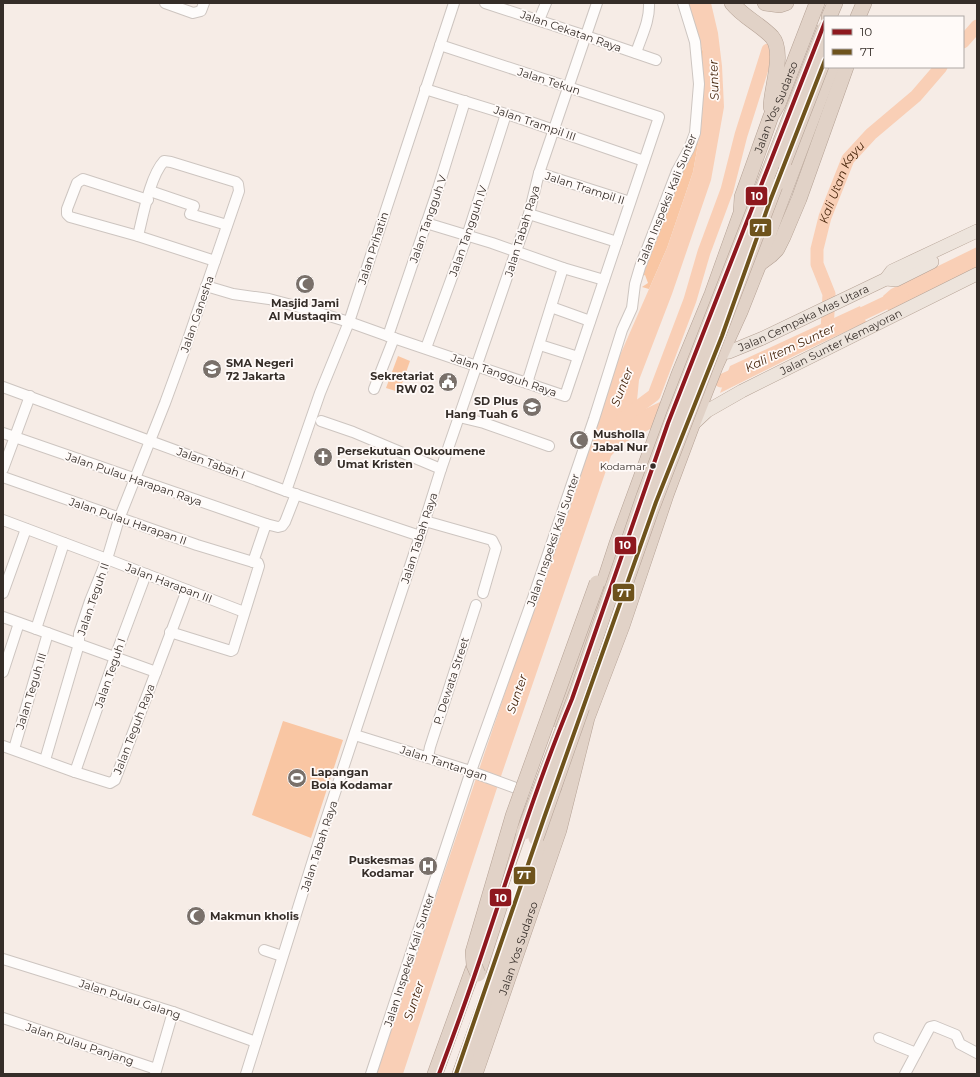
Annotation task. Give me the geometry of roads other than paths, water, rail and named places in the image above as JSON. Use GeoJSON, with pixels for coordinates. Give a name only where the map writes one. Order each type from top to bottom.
{"type":"FeatureCollection","features":[{"type":"Feature","properties":{"kind":"highway"},"geometry":{"type":"LineString","coordinates":[[732,3],[740,12],[772,37],[775,42],[778,50],[778,59],[770,106],[775,110]]}},
{"type":"Feature","properties":{"kind":"highway"},"geometry":{"type":"LineString","coordinates":[[765,3],[780,5],[786,3]]}},
{"type":"Feature","properties":{"kind":"highway","name":"Jalan Yos Sudarso"},"geometry":{"type":"LineString","coordinates":[[435,1074],[471,977],[532,794],[555,733],[617,543],[679,374],[710,299],[741,213],[742,197],[817,3]]}},
{"type":"Feature","properties":{"kind":"highway","name":"Jalan Yos Sudarso"},"geometry":{"type":"LineString","coordinates":[[741,213],[750,202],[765,156],[826,3]]}},
{"type":"Feature","properties":{"kind":"highway"},"geometry":{"type":"LineString","coordinates":[[830,16],[835,3]]}},
{"type":"Feature","properties":{"kind":"highway"},"geometry":{"type":"LineString","coordinates":[[840,16],[846,3]]}},
{"type":"Feature","properties":{"kind":"highway"},"geometry":{"type":"LineString","coordinates":[[850,16],[855,3]]}},
{"type":"Feature","properties":{"kind":"highway"},"geometry":{"type":"LineString","coordinates":[[858,16],[864,3]]}},
{"type":"Feature","properties":{"kind":"highway"},"geometry":{"type":"LineString","coordinates":[[865,16],[870,3]]}},
{"type":"Feature","properties":{"kind":"highway"},"geometry":{"type":"LineString","coordinates":[[441,1074],[478,974],[524,832],[577,692],[644,496],[679,402],[824,31]]}},
{"type":"Feature","properties":{"kind":"highway"},"geometry":{"type":"LineString","coordinates":[[455,1074],[650,513],[824,59]]}},
{"type":"Feature","properties":{"kind":"highway","name":"Jalan Yos Sudarso"},"geometry":{"type":"LineString","coordinates":[[460,1074],[548,828],[576,744],[622,626],[690,428],[702,406],[715,367],[740,312],[759,264],[765,243],[793,166],[831,68]]}},
{"type":"Feature","properties":{"kind":"highway","name":"Jalan Yos Sudarso"},"geometry":{"type":"LineString","coordinates":[[759,264],[770,245],[838,68]]}},
{"type":"Feature","properties":{"kind":"highway"},"geometry":{"type":"LineString","coordinates":[[759,264],[771,256],[777,249],[783,237],[799,199],[846,68]]}},
{"type":"Feature","properties":{"kind":"highway"},"geometry":{"type":"LineString","coordinates":[[765,156],[774,154],[782,155],[790,161],[793,166]]}},
{"type":"Feature","properties":{"kind":"highway"},"geometry":{"type":"LineString","coordinates":[[478,974],[474,965],[473,952],[513,816],[608,552],[617,543]]}},
{"type":"Feature","properties":{"kind":"highway","name":"Jalan Yos Sudarso"},"geometry":{"type":"LineString","coordinates":[[475,1074],[559,830],[583,728]]}},
{"type":"Feature","properties":{"kind":"highway"},"geometry":{"type":"LineString","coordinates":[[556,737],[559,745],[563,748],[569,749],[576,744]]}},
{"type":"Feature","properties":{"kind":"highway"},"geometry":{"type":"LineString","coordinates":[[465,1074],[556,816],[565,807]]}},
{"type":"Feature","properties":{"kind":"highway"},"geometry":{"type":"LineString","coordinates":[[525,825],[531,817],[538,816],[543,818],[548,828]]}},
{"type":"Feature","properties":{"kind":"main road","name":"Jalan Cempaka Mas Utara"},"geometry":{"type":"LineString","coordinates":[[721,353],[736,350],[763,338],[886,279],[892,271],[977,231]]}},
{"type":"Feature","properties":{"kind":"main road","name":"Jalan Cempaka Mas Utara"},"geometry":{"type":"LineString","coordinates":[[886,279],[896,280],[977,240]]}},
{"type":"Feature","properties":{"kind":"main road","name":"Jalan Sunter Kemayoran"},"geometry":{"type":"LineString","coordinates":[[702,406],[742,391],[977,274]]}},
{"type":"Feature","properties":{"kind":"street"},"geometry":{"type":"LineString","coordinates":[[165,3],[193,13],[201,11],[204,3]]}},
{"type":"Feature","properties":{"kind":"street","name":"Jalan Prihatin"},"geometry":{"type":"LineString","coordinates":[[266,524],[278,527],[282,526],[285,522],[291,492],[320,393],[348,322],[454,3]]}},
{"type":"Feature","properties":{"kind":"street","name":"Jalan Cekatan Raya"},"geometry":{"type":"LineString","coordinates":[[485,3],[499,5],[656,60]]}},
{"type":"Feature","properties":{"kind":"street"},"geometry":{"type":"LineString","coordinates":[[539,20],[546,3]]}},
{"type":"Feature","properties":{"kind":"street","name":"Jalan Tabah Raya"},"geometry":{"type":"LineString","coordinates":[[246,1074],[282,956],[441,469],[529,214],[540,173],[596,3]]}},
{"type":"Feature","properties":{"kind":"street"},"geometry":{"type":"LineString","coordinates":[[636,53],[648,21],[649,3]]}},
{"type":"Feature","properties":{"kind":"street","name":"Jalan Inspeksi Kali Sunter"},"geometry":{"type":"LineString","coordinates":[[371,1074],[594,419],[622,330],[632,308],[635,284],[640,267],[677,171],[689,149],[695,133],[699,84],[695,42],[683,3]]}},
{"type":"Feature","properties":{"kind":"street","name":"Jalan Tekun"},"geometry":{"type":"LineString","coordinates":[[440,45],[659,117]]}},
{"type":"Feature","properties":{"kind":"street","name":"Jalan Trampil III"},"geometry":{"type":"LineString","coordinates":[[425,89],[506,114],[644,161]]}},
{"type":"Feature","properties":{"kind":"street","name":"Jalan Tangguh V"},"geometry":{"type":"LineString","coordinates":[[374,390],[465,101]]}},
{"type":"Feature","properties":{"kind":"street","name":"Jalan Tangguh IV"},"geometry":{"type":"LineString","coordinates":[[426,348],[467,236],[506,114]]}},
{"type":"Feature","properties":{"kind":"street","name":"Jalan Tangguh Raya"},"geometry":{"type":"LineString","coordinates":[[206,286],[233,294],[286,303],[426,348],[565,396],[659,117]]}},
{"type":"Feature","properties":{"kind":"street","name":"Jalan Ganesha"},"geometry":{"type":"LineString","coordinates":[[149,196],[161,164],[164,161],[236,182],[239,186],[228,225],[165,403],[150,440]]}},
{"type":"Feature","properties":{"kind":"street","name":"Jalan Trampil II"},"geometry":{"type":"LineString","coordinates":[[540,173],[630,202]]}},
{"type":"Feature","properties":{"kind":"street"},"geometry":{"type":"LineString","coordinates":[[215,261],[138,236],[70,217],[67,214],[67,209],[77,182],[83,179],[194,206],[190,214],[228,225]]}},
{"type":"Feature","properties":{"kind":"street"},"geometry":{"type":"LineString","coordinates":[[138,236],[149,196]]}},
{"type":"Feature","properties":{"kind":"street"},"geometry":{"type":"LineString","coordinates":[[529,214],[617,242]]}},
{"type":"Feature","properties":{"kind":"street"},"geometry":{"type":"LineString","coordinates":[[426,223],[604,280]]}},
{"type":"Feature","properties":{"kind":"street"},"geometry":{"type":"LineString","coordinates":[[527,383],[563,268]]}},
{"type":"Feature","properties":{"kind":"street"},"geometry":{"type":"LineString","coordinates":[[551,307],[590,321]]}},
{"type":"Feature","properties":{"kind":"street"},"geometry":{"type":"LineString","coordinates":[[540,345],[578,357]]}},
{"type":"Feature","properties":{"kind":"street","name":"Jalan Tabah I"},"geometry":{"type":"LineString","coordinates":[[3,387],[291,492],[420,536]]}},
{"type":"Feature","properties":{"kind":"street"},"geometry":{"type":"LineString","coordinates":[[3,470],[30,396]]}},
{"type":"Feature","properties":{"kind":"street"},"geometry":{"type":"LineString","coordinates":[[459,417],[484,423],[550,446]]}},
{"type":"Feature","properties":{"kind":"street"},"geometry":{"type":"LineString","coordinates":[[321,421],[353,432],[441,469]]}},
{"type":"Feature","properties":{"kind":"street","name":"Jalan Pulau Harapan Raya"},"geometry":{"type":"LineString","coordinates":[[3,433],[266,524]]}},
{"type":"Feature","properties":{"kind":"street","name":"Jalan Teguh II"},"geometry":{"type":"LineString","coordinates":[[45,760],[79,644],[79,634],[90,601],[107,559],[119,519],[150,440]]}},
{"type":"Feature","properties":{"kind":"street","name":"Jalan Pulau Harapan II"},"geometry":{"type":"LineString","coordinates":[[3,477],[119,519],[253,562]]}},
{"type":"Feature","properties":{"kind":"street","name":"Jalan Harapan III"},"geometry":{"type":"LineString","coordinates":[[3,520],[244,612]]}},
{"type":"Feature","properties":{"kind":"street"},"geometry":{"type":"LineString","coordinates":[[425,520],[492,540],[496,548],[483,594]]}},
{"type":"Feature","properties":{"kind":"street"},"geometry":{"type":"LineString","coordinates":[[170,632],[230,651],[234,648],[259,566],[258,563],[253,562],[266,524]]}},
{"type":"Feature","properties":{"kind":"street"},"geometry":{"type":"LineString","coordinates":[[3,593],[26,529]]}},
{"type":"Feature","properties":{"kind":"street"},"geometry":{"type":"LineString","coordinates":[[36,629],[64,543]]}},
{"type":"Feature","properties":{"kind":"street","name":"Jalan Teguh I"},"geometry":{"type":"LineString","coordinates":[[75,772],[146,574]]}},
{"type":"Feature","properties":{"kind":"street","name":"Jalan Teguh Raya"},"geometry":{"type":"LineString","coordinates":[[3,746],[110,783],[115,780],[186,590]]}},
{"type":"Feature","properties":{"kind":"street","name":"P. Dewata Street"},"geometry":{"type":"LineString","coordinates":[[428,757],[476,605]]}},
{"type":"Feature","properties":{"kind":"street"},"geometry":{"type":"LineString","coordinates":[[3,617],[156,672]]}},
{"type":"Feature","properties":{"kind":"street"},"geometry":{"type":"LineString","coordinates":[[3,672],[19,623]]}},
{"type":"Feature","properties":{"kind":"street","name":"Jalan Teguh III"},"geometry":{"type":"LineString","coordinates":[[14,749],[48,633]]}},
{"type":"Feature","properties":{"kind":"street","name":"Jalan Tantangan"},"geometry":{"type":"LineString","coordinates":[[355,736],[428,757],[532,794]]}},
{"type":"Feature","properties":{"kind":"street"},"geometry":{"type":"LineString","coordinates":[[264,950],[282,956]]}},
{"type":"Feature","properties":{"kind":"street","name":"Jalan Pulau Galang"},"geometry":{"type":"LineString","coordinates":[[3,959],[174,1012],[256,1042]]}},
{"type":"Feature","properties":{"kind":"street","name":"Jalan Pulau Panjang"},"geometry":{"type":"LineString","coordinates":[[3,1018],[155,1072],[174,1012]]}},
{"type":"Feature","properties":{"kind":"street"},"geometry":{"type":"LineString","coordinates":[[905,1074],[930,1027],[932,1026],[956,1035],[960,1044],[977,1052]]}},
{"type":"Feature","properties":{"kind":"street"},"geometry":{"type":"LineString","coordinates":[[879,1038],[916,1053]]}},
{"type":"Feature","properties":{"kind":"water","name":"Sunter"},"geometry":{"type":"Polygon","coordinates":[[[686,3],[711,3],[718,33],[722,66],[724,107],[711,180],[672,294],[639,380],[636,411],[643,410],[662,401],[654,427],[622,444],[611,456],[499,782],[403,1074],[376,1074],[617,362],[667,248],[693,172],[702,122],[703,51],[686,3]]]}},
{"type":"Feature","properties":{"kind":"water"},"geometry":{"type":"Polygon","coordinates":[[[977,247],[977,267],[888,311],[883,296],[891,289],[977,247]]]}},
{"type":"Feature","properties":{"kind":"water"},"geometry":{"type":"Polygon","coordinates":[[[860,306],[866,322],[720,393],[730,366],[860,306]]]}},
{"type":"Feature","properties":{"kind":"waterway","name":"Kali Utan Kayu"},"geometry":{"type":"LineString","coordinates":[[964,41],[977,26]]}},
{"type":"Feature","properties":{"kind":"waterway"},"geometry":{"type":"LineString","coordinates":[[623,418],[654,395],[690,300],[704,252],[727,190],[741,135],[768,50]]}},
{"type":"Feature","properties":{"kind":"waterway","name":"Kali Utan Kayu"},"geometry":{"type":"LineString","coordinates":[[827,331],[829,294],[817,264],[817,249],[825,217],[848,159],[871,134],[916,96],[940,68]]}},
{"type":"Feature","properties":{"kind":"waterway"},"geometry":{"type":"LineString","coordinates":[[847,321],[902,295]]}},
{"type":"Feature","properties":{"kind":"waterway","name":"Kali Item Sunter"},"geometry":{"type":"LineString","coordinates":[[721,381],[741,372]]}},
{"type":"Feature","properties":{"kind":"place","name":"Masjid Jami Al Mustaqim"},"geometry":{"type":"Point","coordinates":[305,284]}},
{"type":"Feature","properties":{"kind":"place","name":"SMA Negeri 72 Jakarta"},"geometry":{"type":"Point","coordinates":[212,369]}},
{"type":"Feature","properties":{"kind":"place","name":"Sekretariat RW 02"},"geometry":{"type":"Point","coordinates":[448,382]}},
{"type":"Feature","properties":{"kind":"place","name":"SD Plus Hang Tuah 6"},"geometry":{"type":"Point","coordinates":[532,407]}},
{"type":"Feature","properties":{"kind":"place","name":"Musholla Jabal Nur"},"geometry":{"type":"Point","coordinates":[579,440]}},
{"type":"Feature","properties":{"kind":"place","name":"Persekutuan Oukoumene Umat Kristen"},"geometry":{"type":"Point","coordinates":[323,457]}},
{"type":"Feature","properties":{"kind":"place","name":"Kodamar"},"geometry":{"type":"Point","coordinates":[653,466]}},
{"type":"Feature","properties":{"kind":"place","name":"Lapangan Bola Kodamar"},"geometry":{"type":"Point","coordinates":[297,778]}},
{"type":"Feature","properties":{"kind":"place","name":"Puskesmas Kodamar"},"geometry":{"type":"Point","coordinates":[428,866]}},
{"type":"Feature","properties":{"kind":"place","name":"Makmun kholis"},"geometry":{"type":"Point","coordinates":[196,916]}}]}
